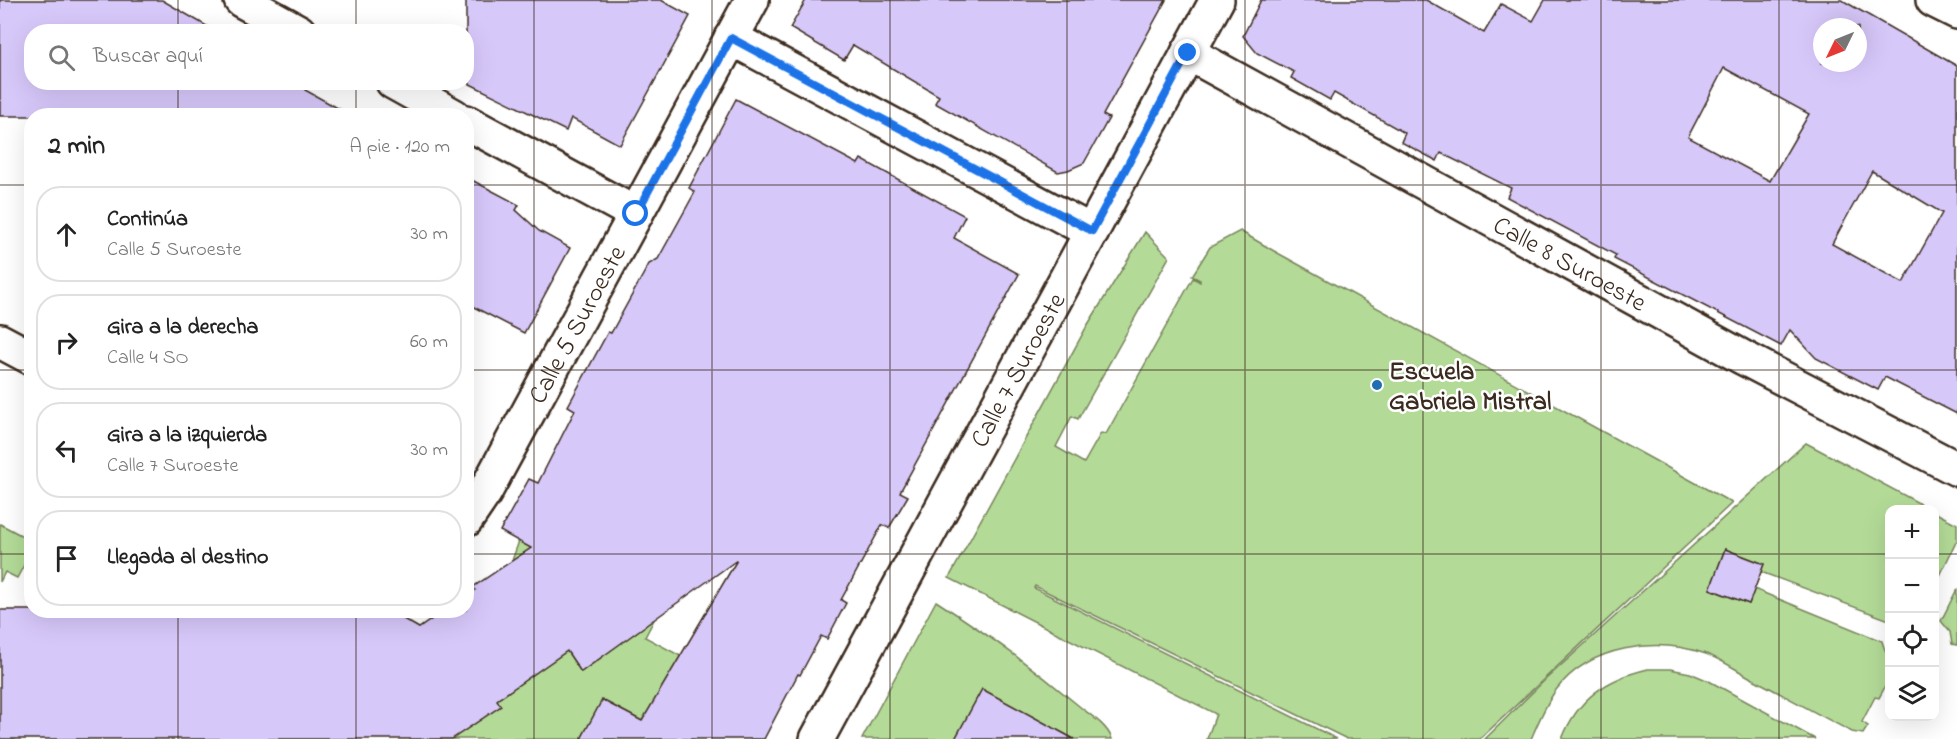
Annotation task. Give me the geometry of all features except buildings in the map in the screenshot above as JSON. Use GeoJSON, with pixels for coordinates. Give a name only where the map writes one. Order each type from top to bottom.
{"type":"FeatureCollection","features":[{"type":"Feature","properties":{"kind":"street"},"geometry":{"type":"LineString","coordinates":[[241,0],[284,24]]}},
{"type":"Feature","properties":{"kind":"street","name":"Calle 5 Suroeste"},"geometry":{"type":"LineString","coordinates":[[474,508],[752,0]]}},
{"type":"Feature","properties":{"kind":"street","name":"Calle 7 Suroeste"},"geometry":{"type":"LineString","coordinates":[[817,739],[1217,0]]}},
{"type":"Feature","properties":{"kind":"street"},"geometry":{"type":"LineString","coordinates":[[1933,0],[1957,12]]}},
{"type":"Feature","properties":{"kind":"street"},"geometry":{"type":"LineString","coordinates":[[731,38],[1092,231]]}},
{"type":"Feature","properties":{"kind":"street","name":"Calle 8 Suroeste"},"geometry":{"type":"LineString","coordinates":[[1188,53],[1742,357],[1957,469]]}},
{"type":"Feature","properties":{"kind":"street"},"geometry":{"type":"LineString","coordinates":[[407,90],[440,108]]}},
{"type":"Feature","properties":{"kind":"street"},"geometry":{"type":"LineString","coordinates":[[474,127],[636,214]]}},
{"type":"Feature","properties":{"kind":"street"},"geometry":{"type":"LineString","coordinates":[[0,340],[24,354]]}},
{"type":"Feature","properties":{"kind":"green space"},"geometry":{"type":"Polygon","coordinates":[[[1240,231],[1732,503],[1480,739],[1347,739],[1035,586],[1034,588],[1337,739],[1207,739],[1216,714],[949,578],[1087,326],[1145,232],[1169,257],[1078,419],[1072,416],[1056,447],[1084,463],[1101,433],[1106,434],[1193,278],[1200,282],[1192,276],[1210,247],[1240,231]]]}},
{"type":"Feature","properties":{"kind":"green space"},"geometry":{"type":"Polygon","coordinates":[[[1806,443],[1922,505],[1885,505],[1885,618],[1761,572],[1764,564],[1725,549],[1710,589],[1749,604],[1754,589],[1882,641],[1885,650],[1885,687],[1879,698],[1875,697],[1862,722],[1868,726],[1863,734],[1852,732],[1706,654],[1666,646],[1646,646],[1605,654],[1570,675],[1552,696],[1531,739],[1485,739],[1546,679],[1806,443]]]}},
{"type":"Feature","properties":{"kind":"green space"},"geometry":{"type":"Polygon","coordinates":[[[1939,515],[1957,524],[1957,540],[1939,578],[1939,515]]]}},
{"type":"Feature","properties":{"kind":"green space"},"geometry":{"type":"Polygon","coordinates":[[[0,524],[24,537],[24,565],[17,578],[5,572],[0,582],[0,524]]]}},
{"type":"Feature","properties":{"kind":"green space"},"geometry":{"type":"Polygon","coordinates":[[[519,541],[656,616],[645,637],[688,660],[657,718],[647,713],[642,721],[603,700],[581,739],[436,739],[567,651],[581,672],[602,657],[572,611],[510,566],[519,541]]]}},
{"type":"Feature","properties":{"kind":"green space"},"geometry":{"type":"Polygon","coordinates":[[[1957,589],[1957,645],[1952,644],[1950,632],[1941,621],[1957,589]]]}},
{"type":"Feature","properties":{"kind":"green space"},"geometry":{"type":"Polygon","coordinates":[[[936,601],[1045,678],[1098,721],[1112,739],[1074,739],[982,690],[955,739],[862,739],[936,601]]]}},
{"type":"Feature","properties":{"kind":"green space"},"geometry":{"type":"Polygon","coordinates":[[[1648,669],[1670,669],[1690,673],[1815,739],[1562,739],[1576,712],[1595,692],[1619,678],[1648,669]]]}},
{"type":"Feature","properties":{"kind":"place","name":"Escuela Gabriela Mistral"},"geometry":{"type":"Point","coordinates":[1377,385]}},
{"type":"Feature","properties":{"kind":"route"},"geometry":{"type":"LineString","coordinates":[[636,214],[731,38],[1092,231],[1188,53]]}}]}
